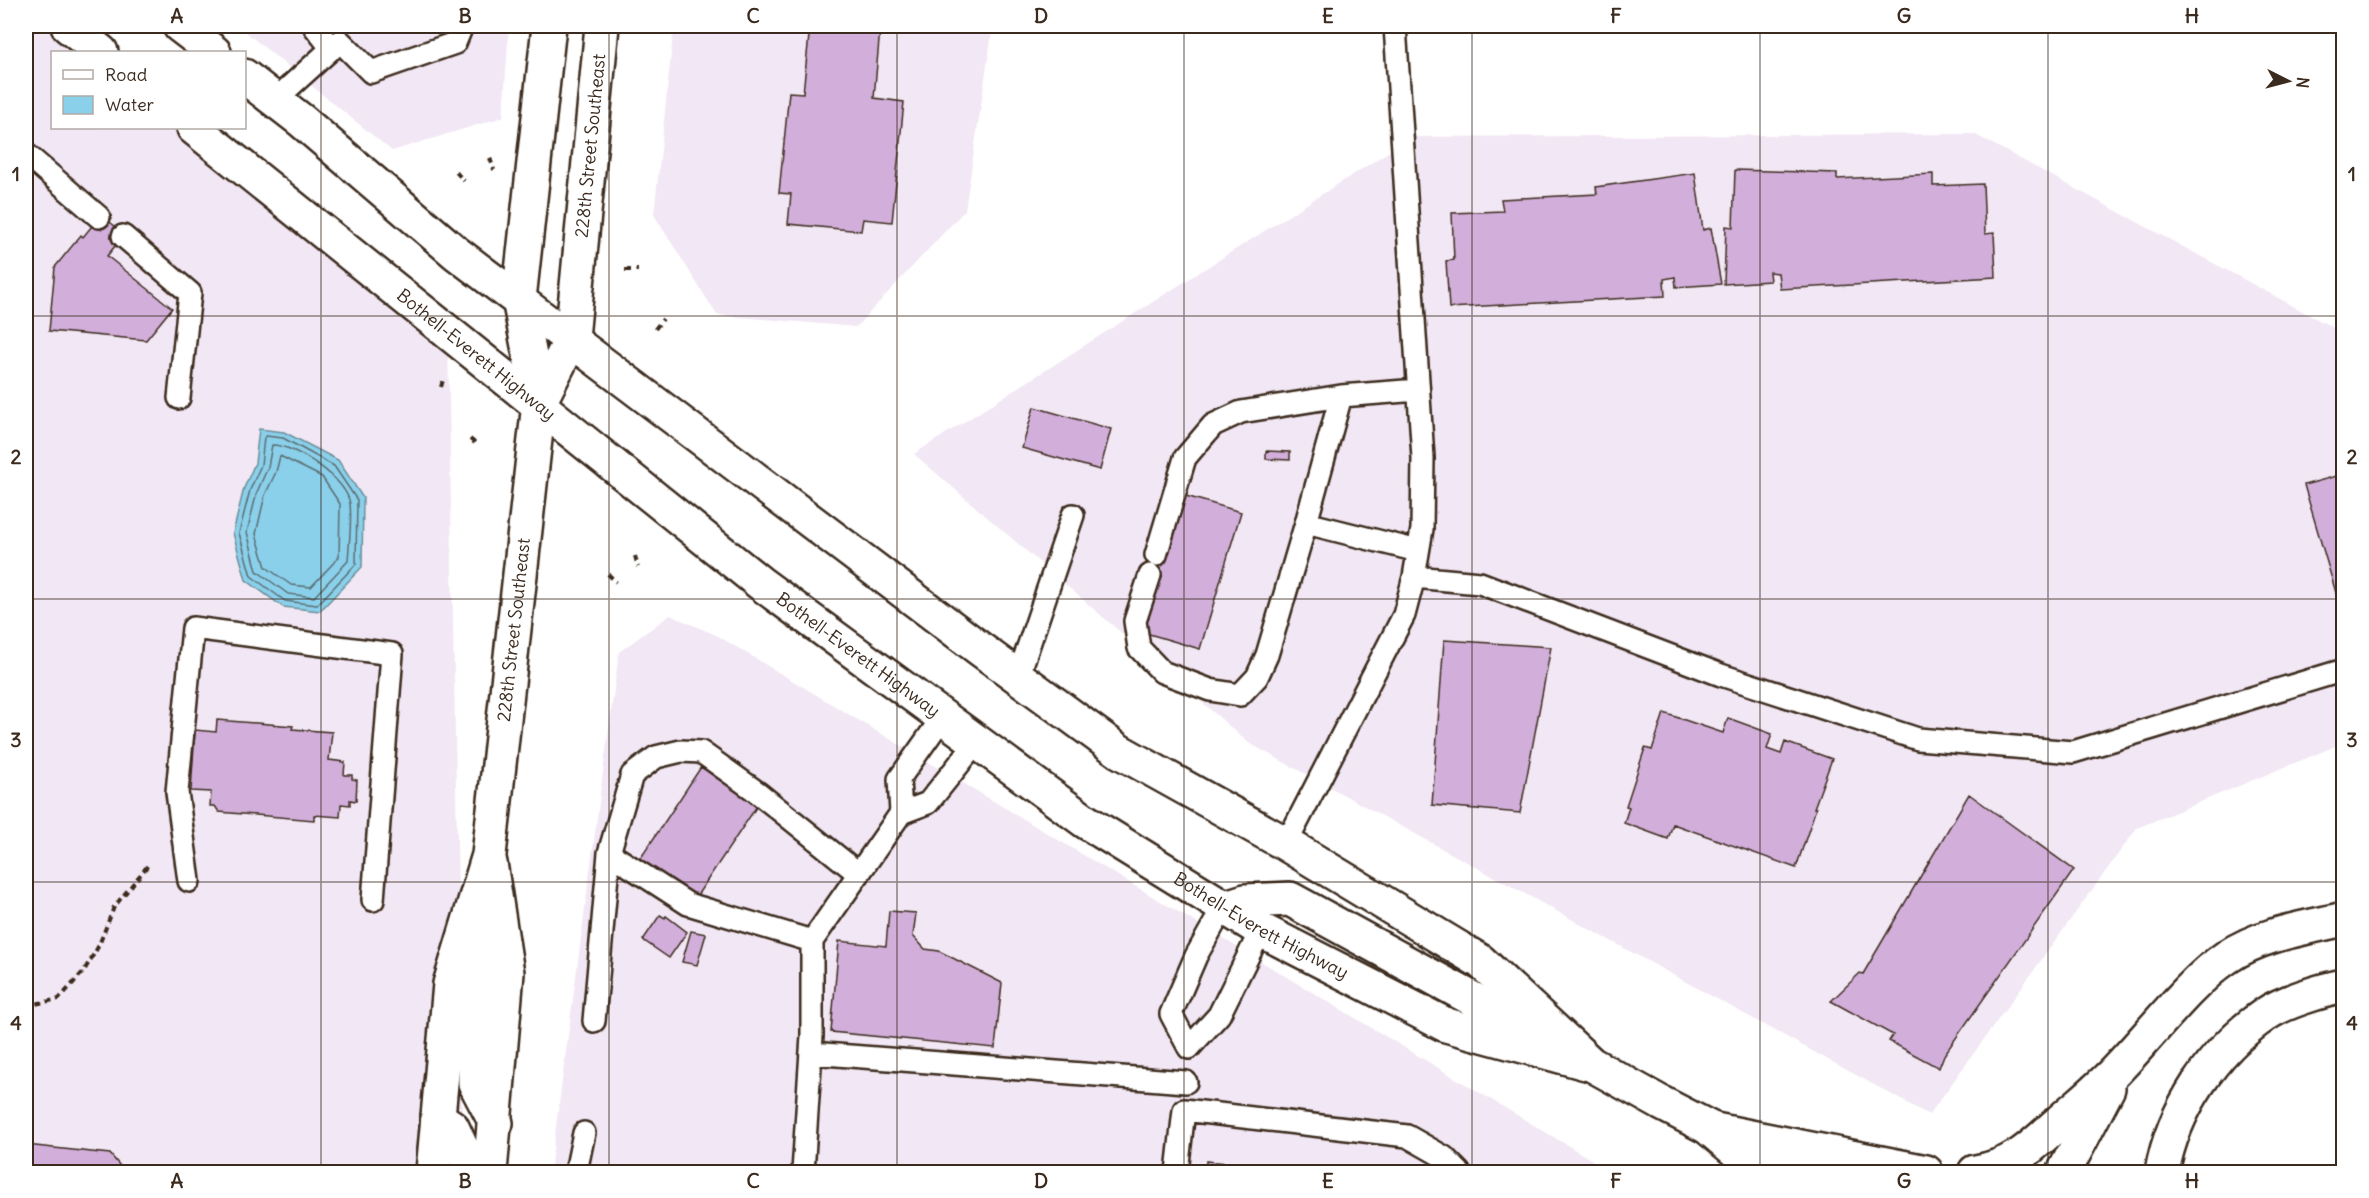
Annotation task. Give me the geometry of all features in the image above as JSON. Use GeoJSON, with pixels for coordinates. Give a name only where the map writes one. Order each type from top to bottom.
{"type":"FeatureCollection","features":[{"type":"Feature","properties":{"kind":"main road"},"geometry":{"type":"LineString","coordinates":[[68,26],[100,51]]}},
{"type":"Feature","properties":{"kind":"main road"},"geometry":{"type":"LineString","coordinates":[[166,26],[197,39]]}},
{"type":"Feature","properties":{"kind":"main road","name":"228th Street Southeast"},"geometry":{"type":"LineString","coordinates":[[433,1173],[450,984],[489,855],[539,403],[519,299],[549,26]]}},
{"type":"Feature","properties":{"kind":"main road","name":"228th Street Southeast"},"geometry":{"type":"LineString","coordinates":[[539,403],[572,338],[602,26]]}},
{"type":"Feature","properties":{"kind":"main road","name":"Bothell-Everett Highway"},"geometry":{"type":"LineString","coordinates":[[246,78],[276,100],[456,253],[572,338],[1018,677],[1119,751],[1286,844],[1480,961],[1591,1064]]}},
{"type":"Feature","properties":{"kind":"main road","name":"Bothell-Everett Highway"},"geometry":{"type":"LineString","coordinates":[[195,129],[539,403],[760,583],[1085,821],[1261,930],[1446,1025],[1591,1064],[1795,1173]]}},
{"type":"Feature","properties":{"kind":"main road","name":"228th Street Southeast"},"geometry":{"type":"LineString","coordinates":[[489,855],[507,973],[490,1173]]}},
{"type":"Feature","properties":{"kind":"main road"},"geometry":{"type":"LineString","coordinates":[[1223,908],[1245,901],[1290,899],[1591,1064]]}},
{"type":"Feature","properties":{"kind":"main road"},"geometry":{"type":"LineString","coordinates":[[1975,1173],[1993,1170],[2014,1160],[2117,1070],[2199,981],[2228,957],[2276,935],[2343,919]]}},
{"type":"Feature","properties":{"kind":"main road"},"geometry":{"type":"LineString","coordinates":[[2162,1173],[2165,1154],[2184,1106],[2203,1076],[2231,1044],[2267,1013],[2325,990],[2343,986]]}},
{"type":"Feature","properties":{"kind":"main road"},"geometry":{"type":"LineString","coordinates":[[2064,1173],[2117,1070]]}},
{"type":"Feature","properties":{"kind":"main road"},"geometry":{"type":"LineString","coordinates":[[438,1118],[452,1127],[467,1160],[466,1173]]}},
{"type":"Feature","properties":{"kind":"main road"},"geometry":{"type":"LineString","coordinates":[[1710,1129],[1761,1173]]}},
{"type":"Feature","properties":{"kind":"main road"},"geometry":{"type":"LineString","coordinates":[[1710,1129],[1926,1173]]}},
{"type":"Feature","properties":{"kind":"lane"},"geometry":{"type":"LineString","coordinates":[[314,26],[332,49]]}},
{"type":"Feature","properties":{"kind":"lane"},"geometry":{"type":"LineString","coordinates":[[276,100],[340,42],[371,72],[455,43],[462,26]]}},
{"type":"Feature","properties":{"kind":"lane"},"geometry":{"type":"LineString","coordinates":[[1286,844],[1404,615],[1414,577],[1422,529],[1423,459],[1395,26]]}},
{"type":"Feature","properties":{"kind":"lane"},"geometry":{"type":"LineString","coordinates":[[26,154],[99,217]]}},
{"type":"Feature","properties":{"kind":"lane"},"geometry":{"type":"LineString","coordinates":[[123,236],[190,293],[179,398]]}},
{"type":"Feature","properties":{"kind":"lane"},"geometry":{"type":"LineString","coordinates":[[1156,555],[1185,458],[1213,425],[1241,412],[1341,396],[1418,390]]}},
{"type":"Feature","properties":{"kind":"lane"},"geometry":{"type":"LineString","coordinates":[[1150,575],[1135,621],[1139,648],[1162,672],[1210,690],[1240,695],[1257,676],[1267,655],[1341,396]]}},
{"type":"Feature","properties":{"kind":"lane"},"geometry":{"type":"LineString","coordinates":[[1018,677],[1073,515]]}},
{"type":"Feature","properties":{"kind":"lane"},"geometry":{"type":"LineString","coordinates":[[1306,523],[1418,551]]}},
{"type":"Feature","properties":{"kind":"lane"},"geometry":{"type":"LineString","coordinates":[[1414,577],[1480,582],[1722,675],[1918,739],[2073,752],[2343,670]]}},
{"type":"Feature","properties":{"kind":"lane"},"geometry":{"type":"LineString","coordinates":[[189,881],[177,792],[193,628],[392,654],[373,900]]}},
{"type":"Feature","properties":{"kind":"lane"},"geometry":{"type":"LineString","coordinates":[[901,813],[899,778],[942,718]]}},
{"type":"Feature","properties":{"kind":"lane"},"geometry":{"type":"LineString","coordinates":[[803,1173],[811,1053],[812,941],[901,813],[928,803],[976,742]]}},
{"type":"Feature","properties":{"kind":"lane"},"geometry":{"type":"LineString","coordinates":[[594,1021],[609,853],[632,775],[656,757],[681,751],[701,752],[757,792],[859,874]]}},
{"type":"Feature","properties":{"kind":"lane"},"geometry":{"type":"LineString","coordinates":[[609,853],[688,904],[812,941]]}},
{"type":"Feature","properties":{"kind":"lane"},"geometry":{"type":"LineString","coordinates":[[1177,1173],[1189,1048],[1171,1014],[1197,956],[1223,908]]}},
{"type":"Feature","properties":{"kind":"lane"},"geometry":{"type":"LineString","coordinates":[[1189,1048],[1219,1015],[1261,930]]}},
{"type":"Feature","properties":{"kind":"lane"},"geometry":{"type":"LineString","coordinates":[[811,1053],[1186,1082]]}},
{"type":"Feature","properties":{"kind":"lane"},"geometry":{"type":"LineString","coordinates":[[1184,1110],[1407,1136],[1444,1157],[1459,1173]]}},
{"type":"Feature","properties":{"kind":"lane"},"geometry":{"type":"LineString","coordinates":[[576,1173],[584,1133]]}},
{"type":"Feature","properties":{"kind":"path"},"geometry":{"type":"LineString","coordinates":[[490,158],[494,170]]}},
{"type":"Feature","properties":{"kind":"path"},"geometry":{"type":"LineString","coordinates":[[456,172],[464,181]]}},
{"type":"Feature","properties":{"kind":"path"},"geometry":{"type":"LineString","coordinates":[[625,270],[638,270]]}},
{"type":"Feature","properties":{"kind":"path"},"geometry":{"type":"LineString","coordinates":[[656,329],[663,319]]}},
{"type":"Feature","properties":{"kind":"path"},"geometry":{"type":"LineString","coordinates":[[441,387],[443,380]]}},
{"type":"Feature","properties":{"kind":"path"},"geometry":{"type":"LineString","coordinates":[[470,439],[476,444]]}},
{"type":"Feature","properties":{"kind":"path"},"geometry":{"type":"LineString","coordinates":[[635,556],[638,567]]}},
{"type":"Feature","properties":{"kind":"path"},"geometry":{"type":"LineString","coordinates":[[608,574],[615,582]]}},
{"type":"Feature","properties":{"kind":"path"},"geometry":{"type":"LineString","coordinates":[[26,1006],[59,999],[78,978],[99,945],[114,907],[149,864]]}},
{"type":"Feature","properties":{"kind":"shaded area"},"geometry":{"type":"Polygon","coordinates":[[[26,26],[57,26],[89,51],[51,51],[51,129],[185,129],[448,341],[462,1122],[457,1172],[26,1172],[26,26]]]}},
{"type":"Feature","properties":{"kind":"shaded area"},"geometry":{"type":"Polygon","coordinates":[[[238,26],[509,26],[503,117],[392,151],[238,26]]]}},
{"type":"Feature","properties":{"kind":"shaded area"},"geometry":{"type":"Polygon","coordinates":[[[674,26],[993,26],[965,210],[856,327],[717,315],[654,215],[674,26]]]}},
{"type":"Feature","properties":{"kind":"shaded area"},"geometry":{"type":"Polygon","coordinates":[[[1974,134],[2343,333],[2343,743],[2137,828],[1929,1115],[1249,743],[914,454],[1412,137],[1974,134]]]}},
{"type":"Feature","properties":{"kind":"shaded area"},"geometry":{"type":"Polygon","coordinates":[[[670,615],[718,636],[1612,1172],[550,1172],[619,652],[670,615]]]}},
{"type":"Feature","properties":{"kind":"water"},"geometry":{"type":"Polygon","coordinates":[[[259,429],[284,432],[338,460],[363,498],[362,567],[320,611],[283,607],[246,580],[233,533],[244,488],[255,463],[259,429]]]}},
{"type":"Feature","properties":{"kind":"building"},"geometry":{"type":"Polygon","coordinates":[[[810,26],[880,29],[874,98],[904,102],[892,222],[863,219],[861,231],[788,224],[791,194],[779,193],[789,92],[803,93],[810,26]]]}},
{"type":"Feature","properties":{"kind":"building"},"geometry":{"type":"Polygon","coordinates":[[[1735,170],[1837,173],[1837,179],[1933,174],[1933,186],[1983,184],[1985,234],[1994,233],[1996,277],[1780,289],[1778,273],[1769,272],[1770,281],[1724,284],[1726,226],[1733,227],[1735,170]]]}},
{"type":"Feature","properties":{"kind":"building"},"geometry":{"type":"Polygon","coordinates":[[[1695,173],[1703,230],[1711,228],[1721,284],[1676,287],[1675,277],[1664,279],[1665,296],[1449,308],[1446,261],[1454,260],[1452,213],[1503,211],[1501,199],[1597,194],[1596,187],[1695,173]]]}},
{"type":"Feature","properties":{"kind":"building"},"geometry":{"type":"Polygon","coordinates":[[[101,215],[125,234],[107,256],[172,308],[146,340],[49,331],[55,267],[101,215]]]}},
{"type":"Feature","properties":{"kind":"building"},"geometry":{"type":"Polygon","coordinates":[[[1034,407],[1111,429],[1100,470],[1022,448],[1034,407]]]}},
{"type":"Feature","properties":{"kind":"building"},"geometry":{"type":"Polygon","coordinates":[[[1266,451],[1290,452],[1290,460],[1266,459],[1266,451]]]}},
{"type":"Feature","properties":{"kind":"building"},"geometry":{"type":"Polygon","coordinates":[[[2344,474],[2344,602],[2339,603],[2304,485],[2344,474]]]}},
{"type":"Feature","properties":{"kind":"building"},"geometry":{"type":"Polygon","coordinates":[[[1179,494],[1241,512],[1200,649],[1139,631],[1147,574],[1179,494]]]}},
{"type":"Feature","properties":{"kind":"building"},"geometry":{"type":"Polygon","coordinates":[[[1444,640],[1551,647],[1520,813],[1432,805],[1444,640]]]}},
{"type":"Feature","properties":{"kind":"building"},"geometry":{"type":"Polygon","coordinates":[[[1664,713],[1723,733],[1728,718],[1772,734],[1767,749],[1781,754],[1785,742],[1832,759],[1796,868],[1673,824],[1668,839],[1624,823],[1629,807],[1626,806],[1645,748],[1652,750],[1664,713]]]}},
{"type":"Feature","properties":{"kind":"building"},"geometry":{"type":"Polygon","coordinates":[[[217,720],[293,726],[292,729],[332,732],[329,760],[345,762],[344,775],[352,775],[352,779],[357,780],[356,801],[350,800],[350,805],[341,804],[340,817],[314,815],[314,820],[219,812],[215,806],[210,806],[211,792],[191,791],[195,730],[216,732],[217,720]]]}},
{"type":"Feature","properties":{"kind":"building"},"geometry":{"type":"Polygon","coordinates":[[[701,767],[757,806],[694,900],[638,862],[701,767]]]}},
{"type":"Feature","properties":{"kind":"building"},"geometry":{"type":"Polygon","coordinates":[[[1969,794],[2074,870],[1944,1055],[1939,1068],[1889,1041],[1893,1035],[1831,1001],[1860,973],[1863,974],[1969,794]]]}},
{"type":"Feature","properties":{"kind":"building"},"geometry":{"type":"Polygon","coordinates":[[[889,911],[916,913],[913,936],[925,949],[939,951],[1002,983],[995,1048],[831,1032],[839,941],[886,946],[889,911]]]}},
{"type":"Feature","properties":{"kind":"building"},"geometry":{"type":"Polygon","coordinates":[[[660,915],[665,918],[666,916],[687,932],[669,958],[643,940],[660,915]]]}},
{"type":"Feature","properties":{"kind":"building"},"geometry":{"type":"Polygon","coordinates":[[[691,931],[706,934],[697,965],[682,962],[691,931]]]}},
{"type":"Feature","properties":{"kind":"building"},"geometry":{"type":"Polygon","coordinates":[[[26,1145],[110,1154],[125,1172],[26,1172],[26,1145]]]}},
{"type":"Feature","properties":{"kind":"building"},"geometry":{"type":"Polygon","coordinates":[[[1206,1161],[1326,1172],[1205,1172],[1206,1161]]]}}]}
